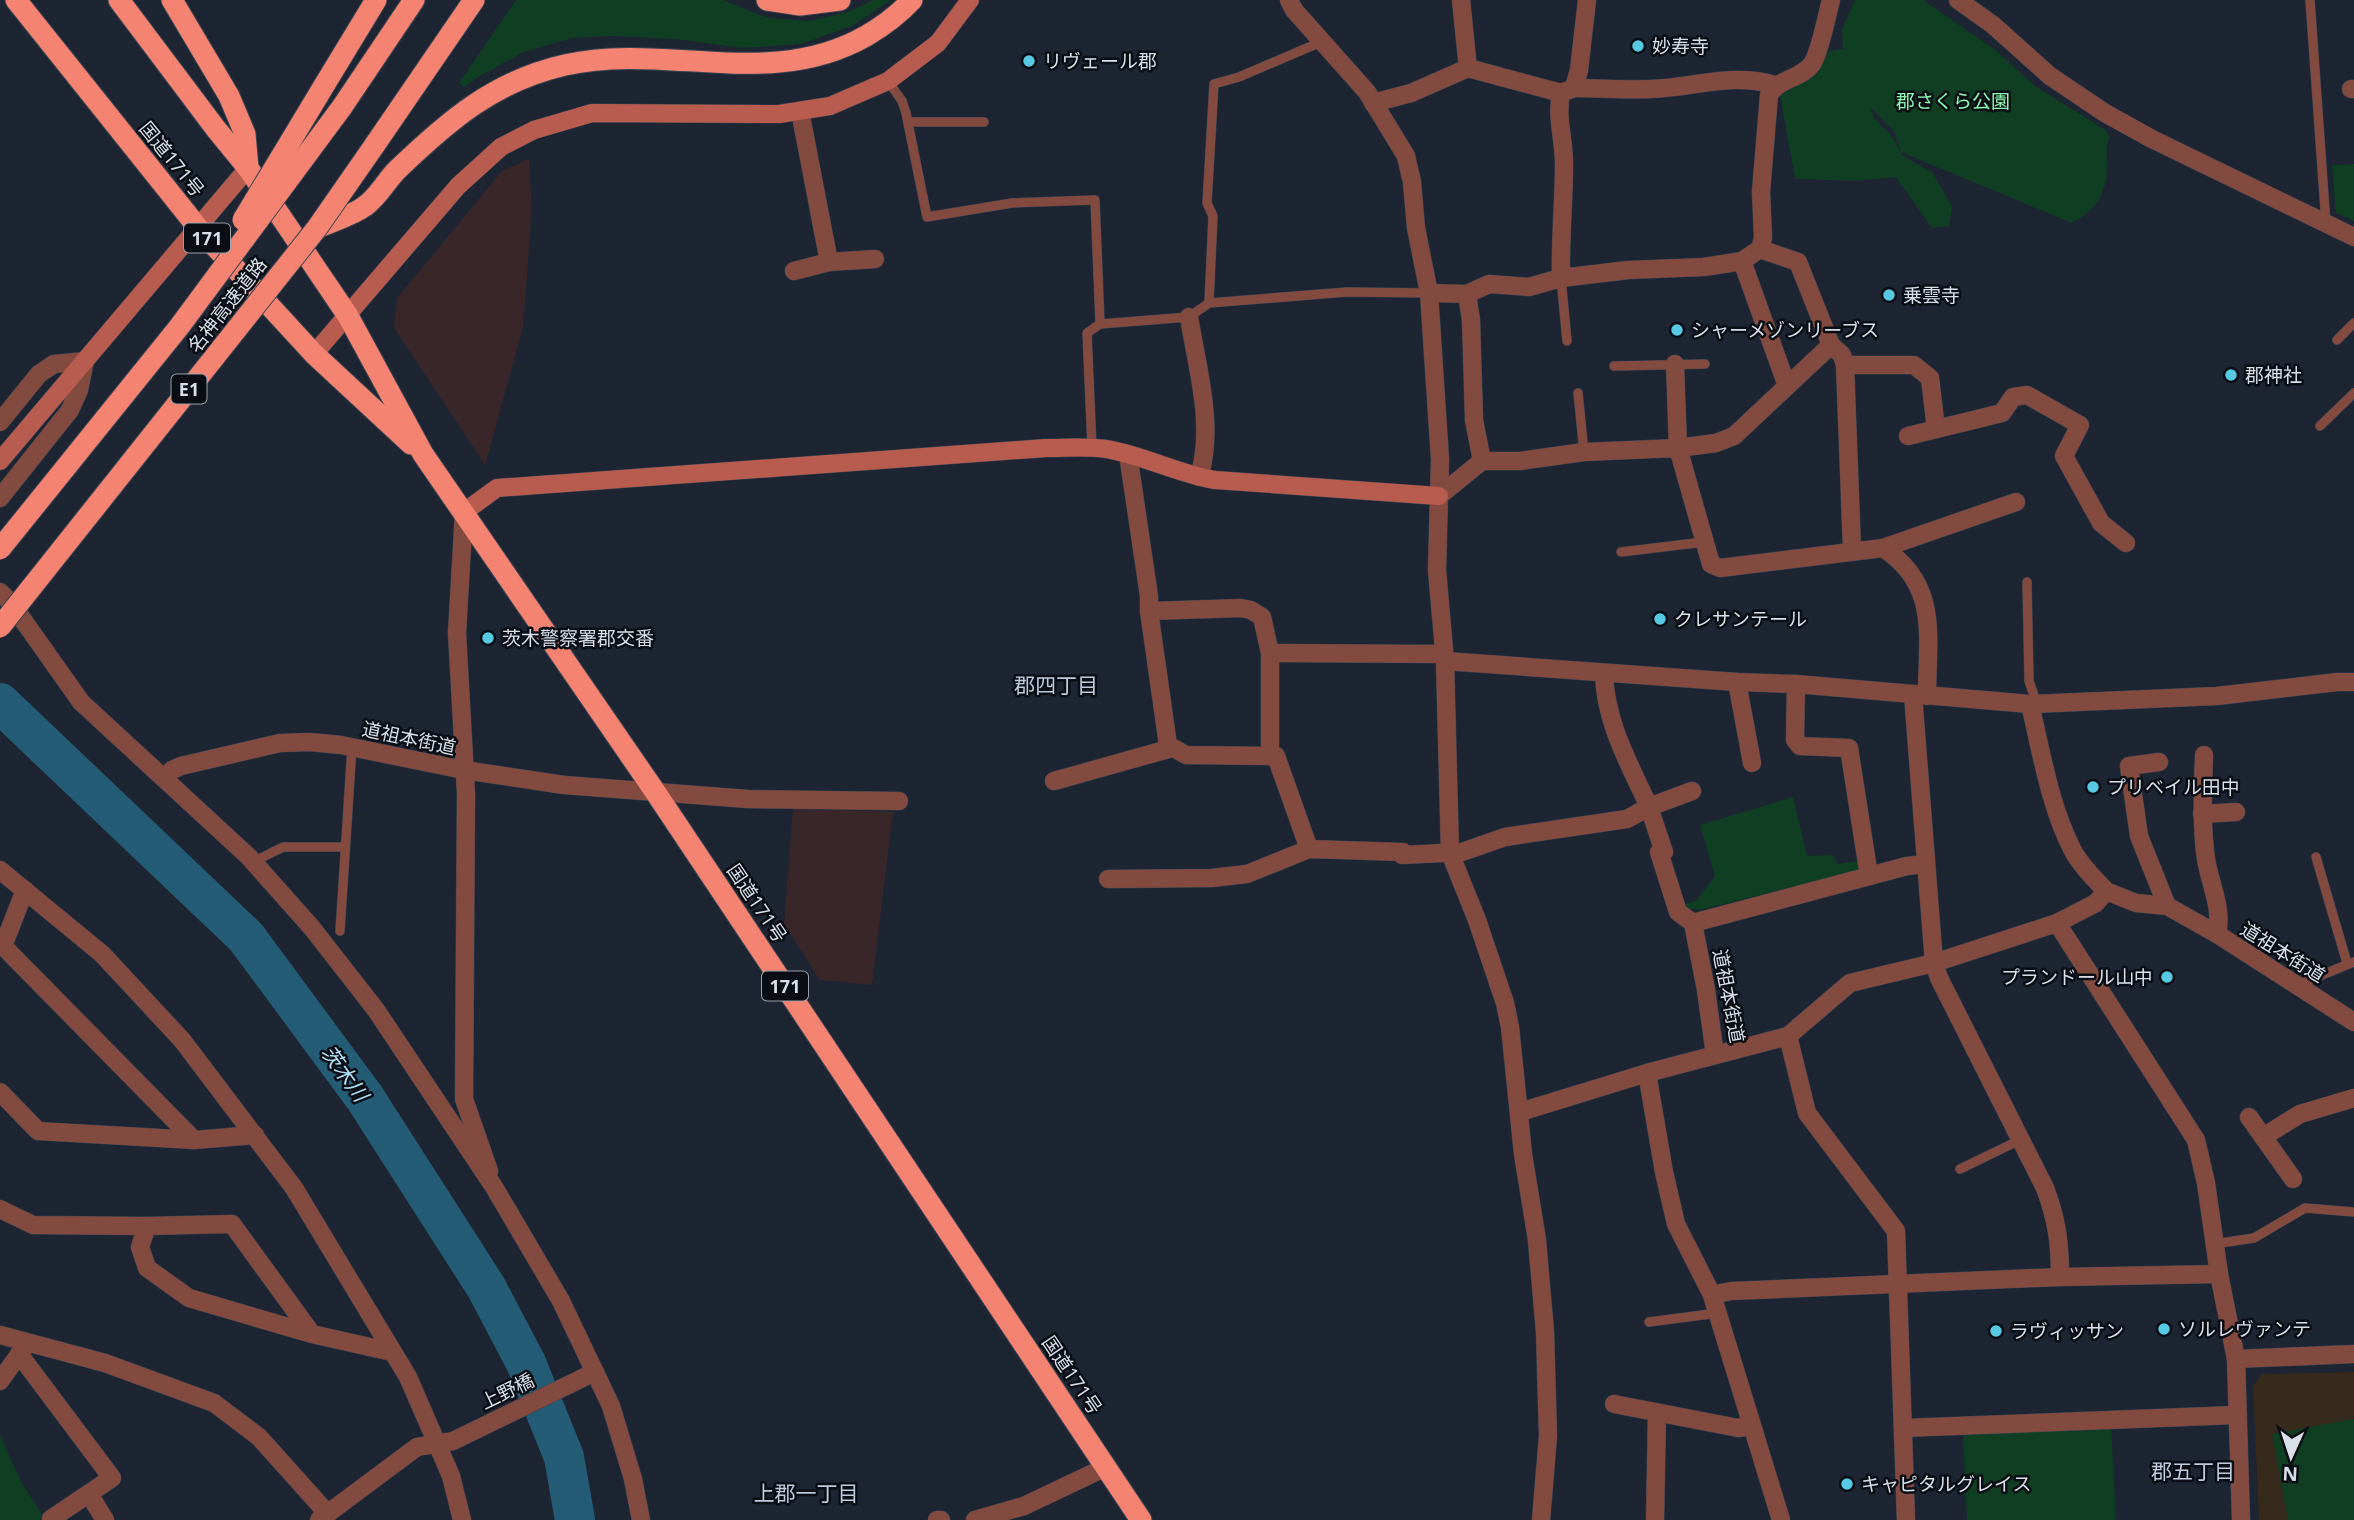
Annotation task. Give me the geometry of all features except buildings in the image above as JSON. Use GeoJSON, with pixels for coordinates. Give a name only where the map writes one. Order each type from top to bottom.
{"type":"FeatureCollection","features":[{"type":"Feature","properties":{"kind":"highway","name":"国道171号"},"geometry":{"type":"LineString","coordinates":[[16,0],[199,229],[314,354],[423,454]]}},
{"type":"Feature","properties":{"kind":"highway","name":"国道171号"},"geometry":{"type":"LineString","coordinates":[[120,0],[248,168],[348,316],[423,454],[656,793],[1141,1520]]}},
{"type":"Feature","properties":{"kind":"highway"},"geometry":{"type":"LineString","coordinates":[[172,0],[229,96],[245,134],[248,168]]}},
{"type":"Feature","properties":{"kind":"highway"},"geometry":{"type":"LineString","coordinates":[[179,327],[376,0]]}},
{"type":"Feature","properties":{"kind":"highway","name":"名神高速道路"},"geometry":{"type":"LineString","coordinates":[[0,549],[179,327],[342,107],[414,0]]}},
{"type":"Feature","properties":{"kind":"highway","name":"名神高速道路"},"geometry":{"type":"LineString","coordinates":[[0,627],[317,228],[474,0]]}},
{"type":"Feature","properties":{"kind":"highway"},"geometry":{"type":"LineString","coordinates":[[767,0],[800,5],[840,0]]}},
{"type":"Feature","properties":{"kind":"highway"},"geometry":{"type":"LineString","coordinates":[[317,228],[366,206],[395,172],[465,109],[498,89],[532,74],[565,65],[601,60],[779,64],[815,57],[850,45],[880,28],[912,0]]}},
{"type":"Feature","properties":{"kind":"street"},"geometry":{"type":"LineString","coordinates":[[314,354],[458,186],[501,146],[534,130],[592,113],[779,114],[830,106],[888,81],[938,43],[970,0]]}},
{"type":"Feature","properties":{"kind":"street"},"geometry":{"type":"LineString","coordinates":[[1289,0],[1294,10],[1349,70],[1373,103],[1406,156],[1412,182],[1416,228],[1429,293],[1440,459],[1437,570],[1444,658],[1450,853],[1477,920],[1505,1003],[1510,1027],[1523,1154],[1537,1240],[1545,1332],[1548,1436],[1541,1520]]}},
{"type":"Feature","properties":{"kind":"street"},"geometry":{"type":"LineString","coordinates":[[1461,0],[1468,68]]}},
{"type":"Feature","properties":{"kind":"street"},"geometry":{"type":"LineString","coordinates":[[1561,278],[1560,232],[1564,162],[1559,107],[1579,70],[1587,0]]}},
{"type":"Feature","properties":{"kind":"street"},"geometry":{"type":"LineString","coordinates":[[1429,293],[1467,294],[1489,284],[1529,287],[1561,278],[1628,270],[1704,267],[1741,261],[1760,249],[1763,238],[1761,192],[1769,95],[1775,85],[1796,77],[1812,64],[1831,0]]}},
{"type":"Feature","properties":{"kind":"street"},"geometry":{"type":"LineString","coordinates":[[1958,0],[1993,25],[2050,76],[2105,113],[2152,139],[2354,237]]}},
{"type":"Feature","properties":{"kind":"street"},"geometry":{"type":"LineString","coordinates":[[1373,103],[1411,93],[1468,68],[1568,90],[1653,89],[1701,82],[1759,80],[1775,85]]}},
{"type":"Feature","properties":{"kind":"street"},"geometry":{"type":"LineString","coordinates":[[800,111],[829,262]]}},
{"type":"Feature","properties":{"kind":"street"},"geometry":{"type":"LineString","coordinates":[[0,461],[248,168]]}},
{"type":"Feature","properties":{"kind":"street"},"geometry":{"type":"LineString","coordinates":[[1760,249],[1798,262],[1831,345],[1842,355],[1845,365],[1852,550]]}},
{"type":"Feature","properties":{"kind":"street"},"geometry":{"type":"LineString","coordinates":[[794,271],[829,262],[876,259]]}},
{"type":"Feature","properties":{"kind":"street"},"geometry":{"type":"LineString","coordinates":[[1741,261],[1787,386]]}},
{"type":"Feature","properties":{"kind":"street"},"geometry":{"type":"LineString","coordinates":[[1467,294],[1471,320],[1474,420],[1482,461]]}},
{"type":"Feature","properties":{"kind":"street"},"geometry":{"type":"LineString","coordinates":[[1189,317],[1205,406],[1203,465],[1199,477]]}},
{"type":"Feature","properties":{"kind":"street"},"geometry":{"type":"LineString","coordinates":[[494,1188],[464,1099],[466,794],[457,633],[464,512],[496,488],[1046,448],[1103,448],[1199,477],[1439,496],[1482,461],[1520,461],[1584,452],[1716,443],[1734,436],[1831,345]]}},
{"type":"Feature","properties":{"kind":"street"},"geometry":{"type":"LineString","coordinates":[[0,422],[40,374],[54,364],[85,361]]}},
{"type":"Feature","properties":{"kind":"street"},"geometry":{"type":"LineString","coordinates":[[0,498],[69,410],[79,390],[85,361]]}},
{"type":"Feature","properties":{"kind":"street"},"geometry":{"type":"LineString","coordinates":[[1675,364],[1678,447],[1711,564],[1720,568],[1883,548],[2016,502]]}},
{"type":"Feature","properties":{"kind":"street"},"geometry":{"type":"LineString","coordinates":[[1845,365],[1914,365],[1930,378],[1936,429]]}},
{"type":"Feature","properties":{"kind":"street"},"geometry":{"type":"LineString","coordinates":[[1908,436],[2002,413],[2013,397],[2027,395],[2080,425],[2064,456],[2101,523],[2126,543]]}},
{"type":"Feature","properties":{"kind":"street"},"geometry":{"type":"LineString","coordinates":[[1128,454],[1168,745],[1186,755],[1276,756],[1309,849]]}},
{"type":"Feature","properties":{"kind":"street"},"geometry":{"type":"LineString","coordinates":[[1883,548],[1899,558],[1923,590],[1927,611],[1920,695],[1926,864],[1934,963],[1939,978],[2045,1188],[2060,1240],[2060,1277]]}},
{"type":"Feature","properties":{"kind":"street"},"geometry":{"type":"LineString","coordinates":[[0,592],[11,603],[81,702],[253,862],[312,928],[376,1010],[494,1188],[561,1301],[587,1376],[611,1406],[641,1520]]}},
{"type":"Feature","properties":{"kind":"street"},"geometry":{"type":"LineString","coordinates":[[1149,611],[1241,608],[1251,610],[1262,617],[1270,653],[1270,754]]}},
{"type":"Feature","properties":{"kind":"street"},"geometry":{"type":"LineString","coordinates":[[1270,653],[1444,658],[1604,673],[1796,684],[2034,704],[2217,696],[2354,682]]}},
{"type":"Feature","properties":{"kind":"street","name":"道祖本街道"},"geometry":{"type":"LineString","coordinates":[[1604,673],[1608,710],[1619,743],[1649,807],[1664,852],[1659,852],[1678,912],[1693,923],[1715,1055],[1788,1036],[1850,983],[1934,963],[2057,923],[2096,903],[2106,891],[2136,903],[2166,906],[2217,934],[2354,1022]]}},
{"type":"Feature","properties":{"kind":"street"},"geometry":{"type":"LineString","coordinates":[[1737,682],[1752,763]]}},
{"type":"Feature","properties":{"kind":"street"},"geometry":{"type":"LineString","coordinates":[[1796,684],[1795,740],[1800,746],[1849,748],[1869,876]]}},
{"type":"Feature","properties":{"kind":"street"},"geometry":{"type":"LineString","coordinates":[[2034,704],[2048,781],[2073,850],[2089,874],[2106,891]]}},
{"type":"Feature","properties":{"kind":"street","name":"道祖本街道"},"geometry":{"type":"LineString","coordinates":[[165,778],[181,765],[280,743],[310,742],[352,747],[464,771],[564,785],[748,799],[899,801]]}},
{"type":"Feature","properties":{"kind":"street"},"geometry":{"type":"LineString","coordinates":[[1055,781],[1172,748]]}},
{"type":"Feature","properties":{"kind":"street"},"geometry":{"type":"LineString","coordinates":[[2204,755],[2202,814],[2206,860],[2220,921],[2217,934]]}},
{"type":"Feature","properties":{"kind":"street"},"geometry":{"type":"LineString","coordinates":[[2159,762],[2129,766],[2139,836],[2166,906]]}},
{"type":"Feature","properties":{"kind":"street"},"geometry":{"type":"LineString","coordinates":[[1108,879],[1212,878],[1247,874],[1309,849],[1403,852],[1402,855],[1462,852],[1505,837],[1627,819],[1649,807],[1692,791]]}},
{"type":"Feature","properties":{"kind":"street"},"geometry":{"type":"LineString","coordinates":[[2202,814],[2236,812]]}},
{"type":"Feature","properties":{"kind":"street"},"geometry":{"type":"LineString","coordinates":[[1693,923],[1907,866],[1926,864]]}},
{"type":"Feature","properties":{"kind":"street"},"geometry":{"type":"LineString","coordinates":[[0,870],[111,964],[182,1040],[294,1188],[445,1442],[462,1520]]}},
{"type":"Feature","properties":{"kind":"street"},"geometry":{"type":"LineString","coordinates":[[24,890],[2,947],[194,1140]]}},
{"type":"Feature","properties":{"kind":"street"},"geometry":{"type":"LineString","coordinates":[[2057,923],[2196,1140],[2206,1183],[2219,1274],[2236,1359],[2241,1520]]}},
{"type":"Feature","properties":{"kind":"street"},"geometry":{"type":"LineString","coordinates":[[1788,1036],[1807,1113],[1896,1231],[1906,1520]]}},
{"type":"Feature","properties":{"kind":"street"},"geometry":{"type":"LineString","coordinates":[[1520,1112],[1715,1055]]}},
{"type":"Feature","properties":{"kind":"street"},"geometry":{"type":"LineString","coordinates":[[1647,1073],[1676,1224],[1712,1295],[1781,1520]]}},
{"type":"Feature","properties":{"kind":"street"},"geometry":{"type":"LineString","coordinates":[[0,1092],[38,1131],[194,1140],[255,1136]]}},
{"type":"Feature","properties":{"kind":"street"},"geometry":{"type":"LineString","coordinates":[[2263,1137],[2300,1114],[2354,1098]]}},
{"type":"Feature","properties":{"kind":"street"},"geometry":{"type":"LineString","coordinates":[[2249,1117],[2293,1180]]}},
{"type":"Feature","properties":{"kind":"street"},"geometry":{"type":"LineString","coordinates":[[0,1209],[33,1225],[232,1224],[312,1334]]}},
{"type":"Feature","properties":{"kind":"street"},"geometry":{"type":"LineString","coordinates":[[147,1226],[140,1247],[146,1268],[189,1298],[312,1334],[392,1352]]}},
{"type":"Feature","properties":{"kind":"street"},"geometry":{"type":"LineString","coordinates":[[1712,1295],[1731,1291],[2060,1277],[2219,1274]]}},
{"type":"Feature","properties":{"kind":"street"},"geometry":{"type":"LineString","coordinates":[[0,1335],[24,1348],[106,1363],[214,1403],[259,1437],[323,1517]]}},
{"type":"Feature","properties":{"kind":"street"},"geometry":{"type":"LineString","coordinates":[[0,1381],[24,1348]]}},
{"type":"Feature","properties":{"kind":"street"},"geometry":{"type":"LineString","coordinates":[[24,1348],[112,1478],[51,1519]]}},
{"type":"Feature","properties":{"kind":"street"},"geometry":{"type":"LineString","coordinates":[[2236,1359],[2354,1354]]}},
{"type":"Feature","properties":{"kind":"street","name":"上野橋"},"geometry":{"type":"LineString","coordinates":[[323,1517],[417,1447],[445,1442],[587,1376]]}},
{"type":"Feature","properties":{"kind":"street"},"geometry":{"type":"LineString","coordinates":[[1614,1404],[1738,1428],[1751,1426]]}},
{"type":"Feature","properties":{"kind":"street"},"geometry":{"type":"LineString","coordinates":[[1655,1520],[1657,1413]]}},
{"type":"Feature","properties":{"kind":"street"},"geometry":{"type":"LineString","coordinates":[[1903,1428],[2236,1415]]}},
{"type":"Feature","properties":{"kind":"street"},"geometry":{"type":"LineString","coordinates":[[975,1520],[1024,1506],[1106,1467]]}},
{"type":"Feature","properties":{"kind":"street"},"geometry":{"type":"LineString","coordinates":[[89,1494],[105,1520]]}},
{"type":"Feature","properties":{"kind":"lane"},"geometry":{"type":"LineString","coordinates":[[2310,0],[2326,223]]}},
{"type":"Feature","properties":{"kind":"lane"},"geometry":{"type":"LineString","coordinates":[[1209,303],[1213,216],[1207,203],[1214,84],[1321,41]]}},
{"type":"Feature","properties":{"kind":"lane"},"geometry":{"type":"LineString","coordinates":[[888,81],[902,101],[908,122],[927,218],[1012,203],[1095,200],[1100,324]]}},
{"type":"Feature","properties":{"kind":"lane"},"geometry":{"type":"LineString","coordinates":[[908,122],[985,122]]}},
{"type":"Feature","properties":{"kind":"lane"},"geometry":{"type":"LineString","coordinates":[[1561,278],[1567,341]]}},
{"type":"Feature","properties":{"kind":"lane"},"geometry":{"type":"LineString","coordinates":[[1092,448],[1087,333],[1100,324],[1189,317],[1209,303],[1347,292],[1429,293]]}},
{"type":"Feature","properties":{"kind":"lane"},"geometry":{"type":"LineString","coordinates":[[2337,340],[2354,324]]}},
{"type":"Feature","properties":{"kind":"lane"},"geometry":{"type":"LineString","coordinates":[[1614,366],[1705,364]]}},
{"type":"Feature","properties":{"kind":"lane"},"geometry":{"type":"LineString","coordinates":[[1578,393],[1584,452]]}},
{"type":"Feature","properties":{"kind":"lane"},"geometry":{"type":"LineString","coordinates":[[2320,426],[2354,393]]}},
{"type":"Feature","properties":{"kind":"lane"},"geometry":{"type":"LineString","coordinates":[[1621,552],[1704,542]]}},
{"type":"Feature","properties":{"kind":"lane"},"geometry":{"type":"LineString","coordinates":[[2026,582],[2029,681],[2034,704]]}},
{"type":"Feature","properties":{"kind":"lane"},"geometry":{"type":"LineString","coordinates":[[340,931],[352,747]]}},
{"type":"Feature","properties":{"kind":"lane"},"geometry":{"type":"LineString","coordinates":[[253,862],[283,847],[345,847]]}},
{"type":"Feature","properties":{"kind":"lane"},"geometry":{"type":"LineString","coordinates":[[2297,985],[2350,963],[2316,857]]}},
{"type":"Feature","properties":{"kind":"lane"},"geometry":{"type":"LineString","coordinates":[[1960,1169],[2021,1140]]}},
{"type":"Feature","properties":{"kind":"lane"},"geometry":{"type":"LineString","coordinates":[[2214,1244],[2254,1238],[2305,1208],[2354,1212]]}},
{"type":"Feature","properties":{"kind":"lane"},"geometry":{"type":"LineString","coordinates":[[1648,1322],[1718,1313]]}},
{"type":"Feature","properties":{"kind":"shaded area"},"geometry":{"type":"Polygon","coordinates":[[[529,159],[532,207],[523,327],[485,465],[394,328],[397,298],[502,171],[529,159]]]}},
{"type":"Feature","properties":{"kind":"shaded area"},"geometry":{"type":"Polygon","coordinates":[[[793,808],[893,812],[872,985],[820,980],[784,924],[793,808]]]}},
{"type":"Feature","properties":{"kind":"shaded area"},"geometry":{"type":"Polygon","coordinates":[[[2354,1372],[2354,1520],[2259,1520],[2253,1386],[2262,1374],[2354,1372]]]}},
{"type":"Feature","properties":{"kind":"green space"},"geometry":{"type":"Polygon","coordinates":[[[516,0],[723,0],[768,18],[809,21],[848,12],[873,0],[891,0],[852,26],[801,44],[742,48],[675,39],[613,36],[572,38],[524,52],[464,87],[459,83],[516,0]]]}},
{"type":"Feature","properties":{"kind":"green space","name":"郡さくら公園"},"geometry":{"type":"Polygon","coordinates":[[[1855,0],[1923,0],[1994,49],[2035,86],[2104,129],[2110,137],[2107,147],[2107,175],[2099,200],[2072,223],[1901,152],[1903,156],[1933,173],[1952,207],[1949,226],[1932,228],[1896,177],[1855,181],[1795,179],[1780,95],[1815,75],[1828,51],[1843,49],[1842,29],[1855,0]],[[1870,107],[1874,118],[1890,134],[1901,152],[1894,131],[1870,107]]]}},
{"type":"Feature","properties":{"kind":"green space"},"geometry":{"type":"Polygon","coordinates":[[[2354,164],[2354,221],[2336,213],[2332,165],[2354,164]]]}},
{"type":"Feature","properties":{"kind":"green space"},"geometry":{"type":"Polygon","coordinates":[[[1793,797],[1807,856],[1833,855],[1837,864],[1858,861],[1860,870],[1699,910],[1685,907],[1684,904],[1696,901],[1715,876],[1700,825],[1793,797]]]}},
{"type":"Feature","properties":{"kind":"green space"},"geometry":{"type":"Polygon","coordinates":[[[2354,1419],[2354,1520],[2288,1520],[2272,1434],[2354,1419]]]}},
{"type":"Feature","properties":{"kind":"green space"},"geometry":{"type":"Polygon","coordinates":[[[2111,1427],[2116,1520],[1967,1520],[1963,1435],[2111,1427]]]}},
{"type":"Feature","properties":{"kind":"green space"},"geometry":{"type":"Polygon","coordinates":[[[0,1435],[21,1482],[46,1520],[0,1520],[0,1435]]]}},
{"type":"Feature","properties":{"kind":"waterway","name":"茨木川"},"geometry":{"type":"LineString","coordinates":[[0,703],[246,937],[365,1098],[486,1287],[526,1363],[564,1457],[575,1520]]}},
{"type":"Feature","properties":{"kind":"place","name":"妙寿寺"},"geometry":{"type":"Point","coordinates":[1638,46]}},
{"type":"Feature","properties":{"kind":"place","name":"リヴェール郡"},"geometry":{"type":"Point","coordinates":[1029,61]}},
{"type":"Feature","properties":{"kind":"place","name":"乗雲寺"},"geometry":{"type":"Point","coordinates":[1889,295]}},
{"type":"Feature","properties":{"kind":"place","name":"シャーメゾンリーブス"},"geometry":{"type":"Point","coordinates":[1677,330]}},
{"type":"Feature","properties":{"kind":"place","name":"郡神社"},"geometry":{"type":"Point","coordinates":[2231,375]}},
{"type":"Feature","properties":{"kind":"place","name":"クレサンテール"},"geometry":{"type":"Point","coordinates":[1660,619]}},
{"type":"Feature","properties":{"kind":"place","name":"茨木警察署郡交番"},"geometry":{"type":"Point","coordinates":[488,638]}},
{"type":"Feature","properties":{"kind":"place","name":"プリベイル田中"},"geometry":{"type":"Point","coordinates":[2093,787]}},
{"type":"Feature","properties":{"kind":"place","name":"プランドール山中"},"geometry":{"type":"Point","coordinates":[2167,977]}},
{"type":"Feature","properties":{"kind":"place","name":"ソルレヴァンテ"},"geometry":{"type":"Point","coordinates":[2164,1329]}},
{"type":"Feature","properties":{"kind":"place","name":"ラヴィッサン"},"geometry":{"type":"Point","coordinates":[1996,1331]}},
{"type":"Feature","properties":{"kind":"place","name":"キャピタルグレイス"},"geometry":{"type":"Point","coordinates":[1847,1484]}},
{"type":"Feature","properties":{"kind":"district","name":"郡四丁目"},"geometry":{"type":"Point","coordinates":[1056,685]}},
{"type":"Feature","properties":{"kind":"district","name":"郡五丁目"},"geometry":{"type":"Point","coordinates":[2193,1471]}},
{"type":"Feature","properties":{"kind":"district","name":"上郡一丁目"},"geometry":{"type":"Point","coordinates":[806,1493]}}]}
